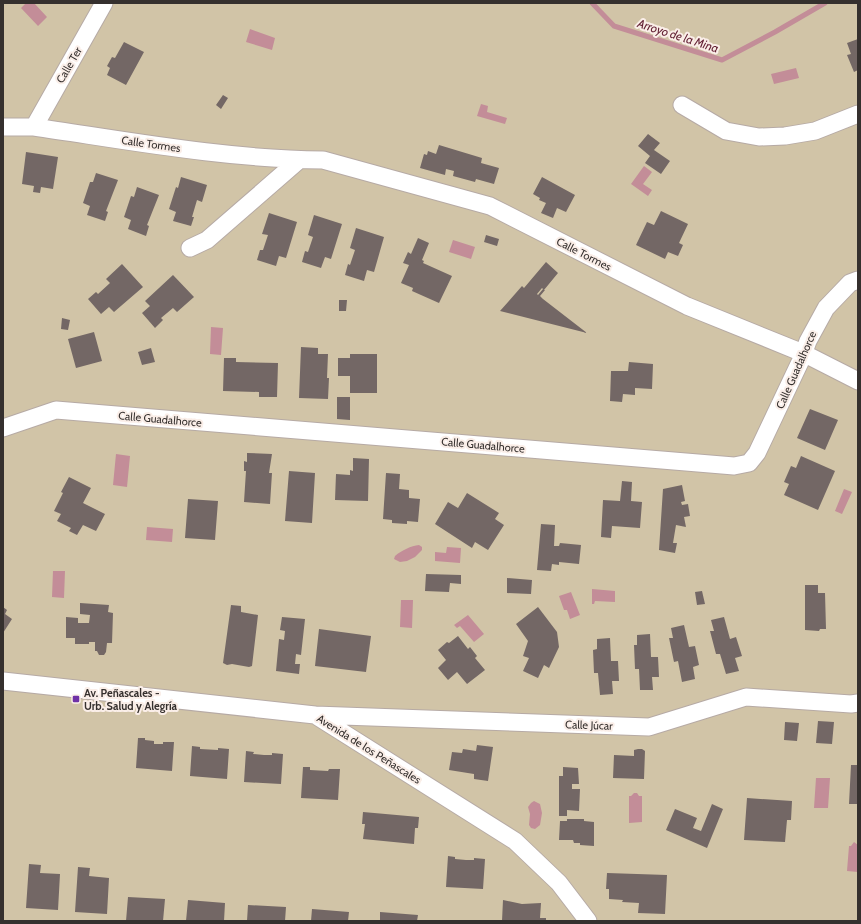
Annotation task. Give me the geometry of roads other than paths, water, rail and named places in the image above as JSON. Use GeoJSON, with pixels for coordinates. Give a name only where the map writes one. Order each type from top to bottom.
{"type":"FeatureCollection","features":[{"type":"Feature","properties":{"kind":"street","name":"Calle Ter"},"geometry":{"type":"LineString","coordinates":[[34,127],[104,3]]}},
{"type":"Feature","properties":{"kind":"street"},"geometry":{"type":"LineString","coordinates":[[682,105],[726,131],[759,137],[785,136],[815,131],[858,114]]}},
{"type":"Feature","properties":{"kind":"street","name":"Calle Tormes"},"geometry":{"type":"LineString","coordinates":[[3,127],[34,127],[230,155],[299,160],[323,160],[490,206],[687,306],[803,353],[858,381]]}},
{"type":"Feature","properties":{"kind":"street"},"geometry":{"type":"LineString","coordinates":[[190,248],[207,240],[299,160]]}},
{"type":"Feature","properties":{"kind":"street","name":"Calle Guadalhorce"},"geometry":{"type":"LineString","coordinates":[[3,428],[56,410],[734,466],[749,463],[757,453],[808,341],[826,308],[850,284],[858,280]]}},
{"type":"Feature","properties":{"kind":"street","name":"Avenida de los Peñascales"},"geometry":{"type":"LineString","coordinates":[[3,681],[315,715],[515,841],[559,883],[588,921]]}},
{"type":"Feature","properties":{"kind":"street","name":"Calle Júcar"},"geometry":{"type":"LineString","coordinates":[[315,715],[649,727],[746,697],[851,704],[858,703]]}},
{"type":"Feature","properties":{"kind":"waterway","name":"Arroyo de la Mina"},"geometry":{"type":"LineString","coordinates":[[592,3],[614,26],[722,60],[825,3]]}},
{"type":"Feature","properties":{"kind":"place","name":"Av. Peñascales - Urb. Salud y Alegría"},"geometry":{"type":"Point","coordinates":[76,699]}}]}
